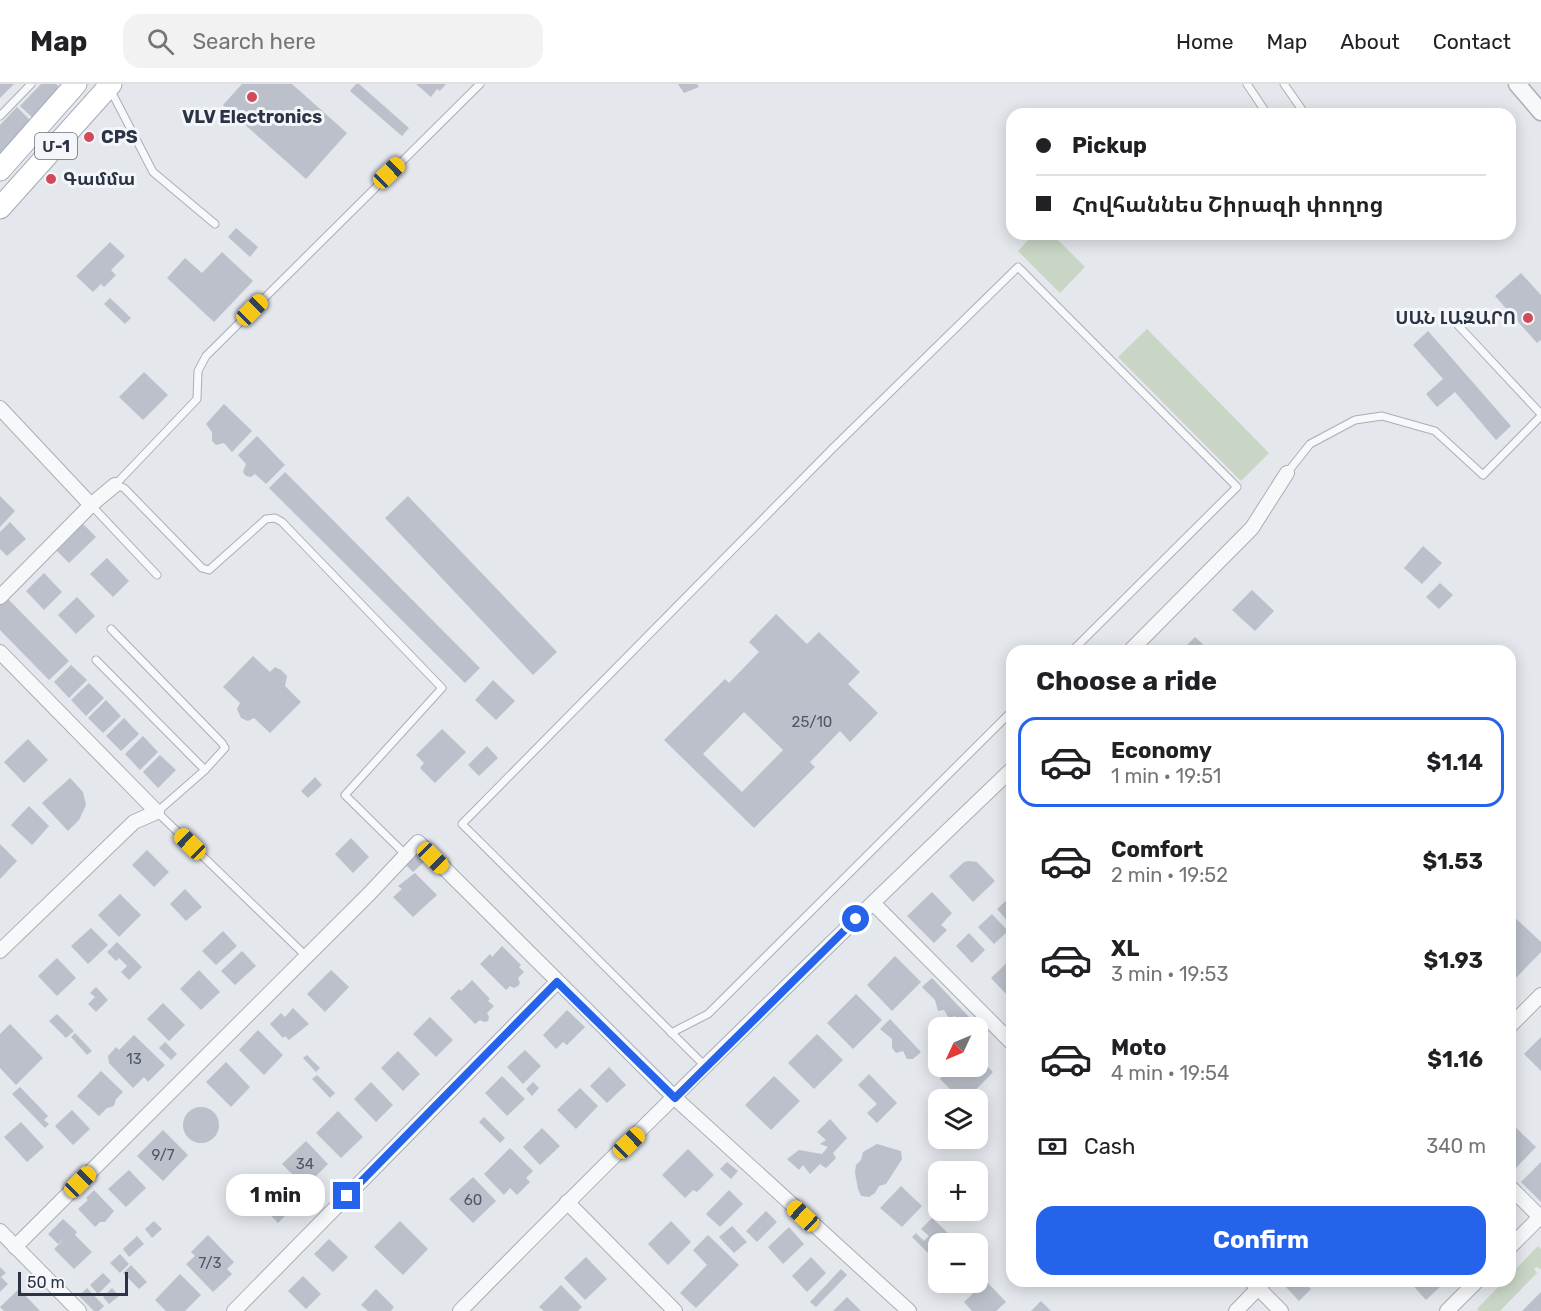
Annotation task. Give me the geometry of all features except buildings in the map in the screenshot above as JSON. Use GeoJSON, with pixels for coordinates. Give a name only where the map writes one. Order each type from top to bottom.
{"type":"FeatureCollection","features":[{"type":"Feature","properties":{"kind":"main road","name":"Մ-1"},"geometry":{"type":"LineString","coordinates":[[0,170],[76,84]]}},
{"type":"Feature","properties":{"kind":"main road","name":"Մ-1"},"geometry":{"type":"LineString","coordinates":[[0,208],[110,86]]}},
{"type":"Feature","properties":{"kind":"street"},"geometry":{"type":"LineString","coordinates":[[1517,84],[1541,112]]}},
{"type":"Feature","properties":{"kind":"street"},"geometry":{"type":"LineString","coordinates":[[0,408],[91,505]]}},
{"type":"Feature","properties":{"kind":"street"},"geometry":{"type":"LineString","coordinates":[[1139,645],[1252,528],[1287,474]]}},
{"type":"Feature","properties":{"kind":"street"},"geometry":{"type":"LineString","coordinates":[[0,597],[91,505],[115,485]]}},
{"type":"Feature","properties":{"kind":"street"},"geometry":{"type":"LineString","coordinates":[[0,652],[157,812],[134,822],[0,951]]}},
{"type":"Feature","properties":{"kind":"street"},"geometry":{"type":"LineString","coordinates":[[460,1311],[567,1202],[1006,775]]}},
{"type":"Feature","properties":{"kind":"street"},"geometry":{"type":"LineString","coordinates":[[15,1247],[418,842],[675,1098],[909,1311]]}},
{"type":"Feature","properties":{"kind":"street"},"geometry":{"type":"LineString","coordinates":[[873,903],[1006,1036]]}},
{"type":"Feature","properties":{"kind":"street"},"geometry":{"type":"LineString","coordinates":[[234,1311],[557,982]]}},
{"type":"Feature","properties":{"kind":"street"},"geometry":{"type":"LineString","coordinates":[[1516,1020],[1541,995]]}},
{"type":"Feature","properties":{"kind":"street"},"geometry":{"type":"LineString","coordinates":[[1516,1194],[1540,1217],[1516,1241]]}},
{"type":"Feature","properties":{"kind":"street"},"geometry":{"type":"LineString","coordinates":[[567,1202],[675,1311]]}},
{"type":"Feature","properties":{"kind":"street"},"geometry":{"type":"LineString","coordinates":[[0,1231],[79,1311]]}},
{"type":"Feature","properties":{"kind":"street"},"geometry":{"type":"LineString","coordinates":[[1236,1311],[1255,1287]]}},
{"type":"Feature","properties":{"kind":"street"},"geometry":{"type":"LineString","coordinates":[[1261,1287],[1281,1311]]}},
{"type":"Feature","properties":{"kind":"street"},"geometry":{"type":"LineString","coordinates":[[1447,1311],[1471,1287]]}},
{"type":"Feature","properties":{"kind":"lane"},"geometry":{"type":"LineString","coordinates":[[0,116],[31,84]]}},
{"type":"Feature","properties":{"kind":"lane"},"geometry":{"type":"LineString","coordinates":[[406,855],[345,795],[442,688],[290,530],[275,518],[266,519],[209,570],[202,568],[124,488],[115,485],[197,399],[198,371],[206,356],[480,84]]}},
{"type":"Feature","properties":{"kind":"lane"},"geometry":{"type":"LineString","coordinates":[[1247,84],[1263,108]]}},
{"type":"Feature","properties":{"kind":"lane"},"geometry":{"type":"LineString","coordinates":[[1284,84],[1301,108]]}},
{"type":"Feature","properties":{"kind":"lane"},"geometry":{"type":"LineString","coordinates":[[110,86],[153,172],[215,224]]}},
{"type":"Feature","properties":{"kind":"lane"},"geometry":{"type":"LineString","coordinates":[[706,1067],[462,824],[832,449],[1018,267],[1237,487],[1078,645]]}},
{"type":"Feature","properties":{"kind":"lane"},"geometry":{"type":"LineString","coordinates":[[1287,474],[1310,444],[1355,420],[1382,416],[1435,431],[1483,475],[1541,415],[1455,322]]}},
{"type":"Feature","properties":{"kind":"lane"},"geometry":{"type":"LineString","coordinates":[[91,505],[157,575]]}},
{"type":"Feature","properties":{"kind":"lane"},"geometry":{"type":"LineString","coordinates":[[111,629],[225,748],[205,771],[157,812],[305,955]]}},
{"type":"Feature","properties":{"kind":"lane"},"geometry":{"type":"LineString","coordinates":[[96,660],[205,771]]}},
{"type":"Feature","properties":{"kind":"lane"},"geometry":{"type":"LineString","coordinates":[[671,1033],[708,1014],[1006,717]]}},
{"type":"Feature","properties":{"kind":"green space"},"geometry":{"type":"Polygon","coordinates":[[[1028,240],[1058,240],[1085,267],[1060,293],[1018,251],[1028,240]]]}},
{"type":"Feature","properties":{"kind":"green space"},"geometry":{"type":"Polygon","coordinates":[[[1147,329],[1269,453],[1241,481],[1118,357],[1147,329]]]}},
{"type":"Feature","properties":{"kind":"green space"},"geometry":{"type":"Polygon","coordinates":[[[1538,1246],[1541,1249],[1541,1269],[1536,1267],[1534,1269],[1537,1273],[1500,1311],[1479,1311],[1477,1309],[1498,1287],[1516,1287],[1516,1269],[1538,1246]]]}},
{"type":"Feature","properties":{"kind":"place","name":"VLV Electronics"},"geometry":{"type":"Point","coordinates":[252,97]}},
{"type":"Feature","properties":{"kind":"place","name":"CPS"},"geometry":{"type":"Point","coordinates":[89,137]}},
{"type":"Feature","properties":{"kind":"place","name":"Գամմա"},"geometry":{"type":"Point","coordinates":[51,179]}},
{"type":"Feature","properties":{"kind":"place","name":"ՍԱՆ ԼԱԶԱՐՈ"},"geometry":{"type":"Point","coordinates":[1528,318]}},
{"type":"Feature","properties":{"kind":"route"},"geometry":{"type":"LineString","coordinates":[[347,1196],[557,982],[675,1098],[856,919]]}}]}
